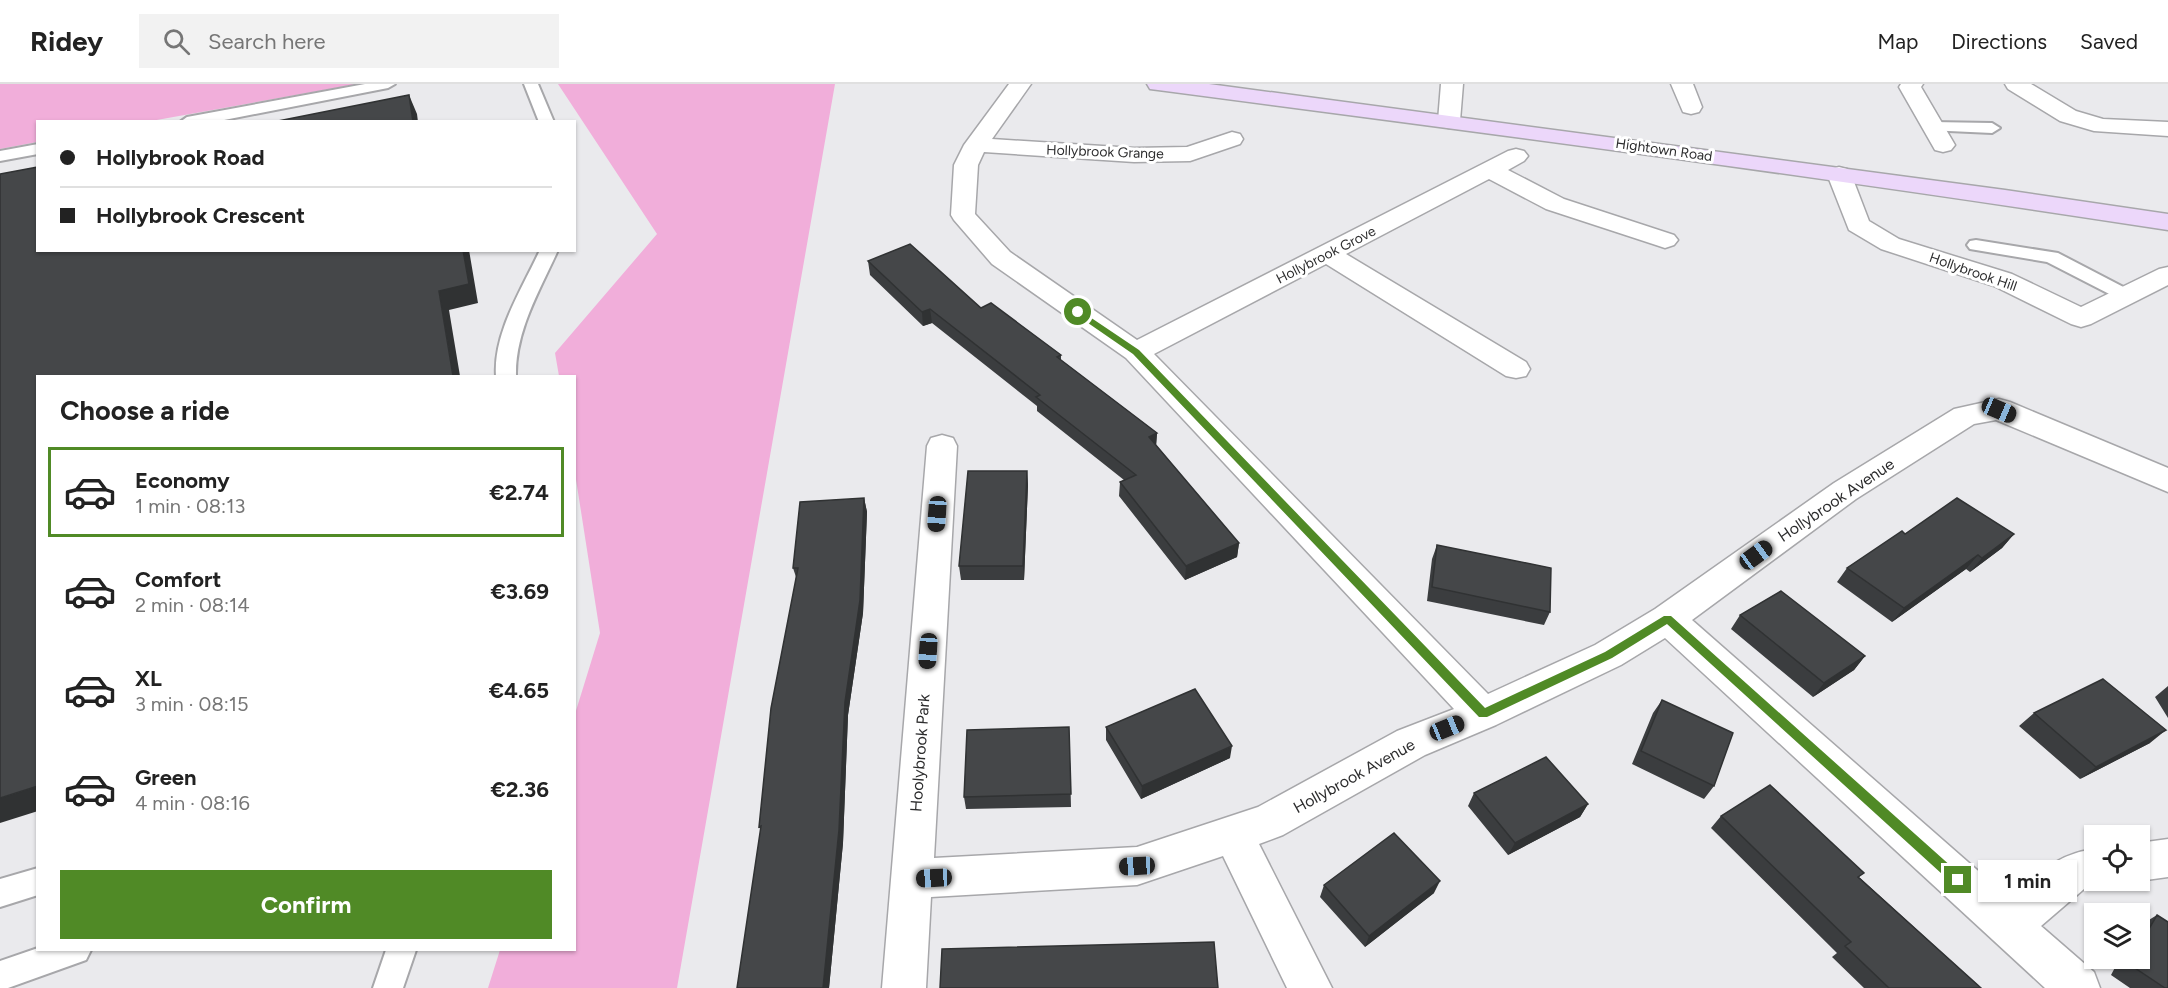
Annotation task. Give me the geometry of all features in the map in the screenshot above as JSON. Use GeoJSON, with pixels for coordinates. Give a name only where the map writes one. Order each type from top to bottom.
{"type":"FeatureCollection","features":[{"type":"Feature","properties":{"kind":"main road","name":"Hightown Road"},"geometry":{"type":"LineString","coordinates":[[1158,84],[1839,174],[2168,222]]}},
{"type":"Feature","properties":{"kind":"street"},"geometry":{"type":"LineString","coordinates":[[1020,84],[976,145],[966,165],[963,215],[1000,258],[1136,352],[1483,714]]}},
{"type":"Feature","properties":{"kind":"street"},"geometry":{"type":"LineString","coordinates":[[1449,121],[1452,84]]}},
{"type":"Feature","properties":{"kind":"street"},"geometry":{"type":"LineString","coordinates":[[1682,84],[1691,107]]}},
{"type":"Feature","properties":{"kind":"street"},"geometry":{"type":"LineString","coordinates":[[1912,84],[1910,87],[1937,136]]}},
{"type":"Feature","properties":{"kind":"street"},"geometry":{"type":"LineString","coordinates":[[2016,84],[2068,116],[2102,126],[2168,129]]}},
{"type":"Feature","properties":{"kind":"street","name":"Hollybrook Grange"},"geometry":{"type":"LineString","coordinates":[[976,145],[1134,155],[1190,154],[1232,139]]}},
{"type":"Feature","properties":{"kind":"street","name":"Hollybrook Grove"},"geometry":{"type":"LineString","coordinates":[[1136,352],[1516,156]]}},
{"type":"Feature","properties":{"kind":"street"},"geometry":{"type":"LineString","coordinates":[[1490,170],[1555,204],[1665,240]]}},
{"type":"Feature","properties":{"kind":"street","name":"Hollybrook Hill"},"geometry":{"type":"LineString","coordinates":[[1839,174],[1858,225],[1890,244],[2003,280],[2081,318],[2168,275]]}},
{"type":"Feature","properties":{"kind":"street"},"geometry":{"type":"LineString","coordinates":[[1328,254],[1516,369]]}},
{"type":"Feature","properties":{"kind":"street","name":"Hollybrook Avenue"},"geometry":{"type":"LineString","coordinates":[[911,879],[1137,866],[1269,822],[1411,743],[1483,714],[1608,655],[1668,619],[1845,491],[1965,416],[1999,410],[2168,481]]}},
{"type":"Feature","properties":{"kind":"street","name":"Hoolybrook Park"},"geometry":{"type":"LineString","coordinates":[[904,988],[942,446]]}},
{"type":"Feature","properties":{"kind":"street"},"geometry":{"type":"LineString","coordinates":[[1668,619],[2078,988]]}},
{"type":"Feature","properties":{"kind":"street"},"geometry":{"type":"LineString","coordinates":[[1233,834],[1310,988]]}},
{"type":"Feature","properties":{"kind":"street"},"geometry":{"type":"LineString","coordinates":[[2150,860],[2168,858]]}},
{"type":"Feature","properties":{"kind":"street"},"geometry":{"type":"LineString","coordinates":[[2009,926],[2074,871],[2084,870]]}},
{"type":"Feature","properties":{"kind":"lane"},"geometry":{"type":"LineString","coordinates":[[198,120],[388,84]]}},
{"type":"Feature","properties":{"kind":"lane"},"geometry":{"type":"LineString","coordinates":[[531,84],[546,120]]}},
{"type":"Feature","properties":{"kind":"lane"},"geometry":{"type":"LineString","coordinates":[[1937,136],[1992,128]]}},
{"type":"Feature","properties":{"kind":"lane"},"geometry":{"type":"LineString","coordinates":[[0,156],[36,149]]}},
{"type":"Feature","properties":{"kind":"lane"},"geometry":{"type":"LineString","coordinates":[[1976,245],[2052,257],[2127,296]]}},
{"type":"Feature","properties":{"kind":"lane"},"geometry":{"type":"LineString","coordinates":[[506,375],[509,342],[548,252]]}},
{"type":"Feature","properties":{"kind":"lane"},"geometry":{"type":"LineString","coordinates":[[0,894],[36,882]]}},
{"type":"Feature","properties":{"kind":"lane"},"geometry":{"type":"LineString","coordinates":[[0,976],[73,951]]}},
{"type":"Feature","properties":{"kind":"lane"},"geometry":{"type":"LineString","coordinates":[[388,988],[401,951]]}},
{"type":"Feature","properties":{"kind":"shaded area"},"geometry":{"type":"Polygon","coordinates":[[[0,84],[357,84],[157,120],[36,120],[36,142],[0,149],[0,84]]]}},
{"type":"Feature","properties":{"kind":"shaded area"},"geometry":{"type":"Polygon","coordinates":[[[558,84],[835,84],[677,988],[488,988],[500,951],[576,951],[576,711],[600,633],[576,479],[576,375],[559,375],[555,353],[657,234],[558,84]]]}},
{"type":"Feature","properties":{"kind":"building"},"geometry":{"type":"Polygon","coordinates":[[[409,95],[413,120],[283,120],[409,95]]]}},
{"type":"Feature","properties":{"kind":"building"},"geometry":{"type":"Polygon","coordinates":[[[36,167],[36,252],[463,252],[469,284],[439,291],[453,375],[36,375],[36,787],[0,798],[0,174],[36,167]]]}},
{"type":"Feature","properties":{"kind":"building"},"geometry":{"type":"Polygon","coordinates":[[[910,244],[981,308],[991,303],[1061,355],[1057,357],[1157,433],[1149,437],[1239,543],[1186,566],[1120,482],[1136,475],[1036,397],[1040,395],[930,309],[922,312],[868,261],[910,244]]]}},
{"type":"Feature","properties":{"kind":"building"},"geometry":{"type":"Polygon","coordinates":[[[968,471],[1027,471],[1023,566],[959,566],[968,471]]]}},
{"type":"Feature","properties":{"kind":"building"},"geometry":{"type":"Polygon","coordinates":[[[864,498],[860,600],[845,702],[839,830],[823,988],[737,988],[761,826],[759,827],[771,708],[798,568],[793,568],[800,502],[864,498]]]}},
{"type":"Feature","properties":{"kind":"building"},"geometry":{"type":"Polygon","coordinates":[[[1957,498],[2014,534],[1982,558],[1978,555],[1904,608],[1847,568],[1902,531],[1905,534],[1957,498]]]}},
{"type":"Feature","properties":{"kind":"building"},"geometry":{"type":"Polygon","coordinates":[[[1437,545],[1551,568],[1550,612],[1432,587],[1437,545]]]}},
{"type":"Feature","properties":{"kind":"building"},"geometry":{"type":"Polygon","coordinates":[[[1781,591],[1865,656],[1824,683],[1740,615],[1781,591]]]}},
{"type":"Feature","properties":{"kind":"building"},"geometry":{"type":"Polygon","coordinates":[[[2103,679],[2166,730],[2096,767],[2034,713],[2103,679]]]}},
{"type":"Feature","properties":{"kind":"building"},"geometry":{"type":"Polygon","coordinates":[[[1195,689],[1232,746],[1142,786],[1106,727],[1195,689]]]}},
{"type":"Feature","properties":{"kind":"building"},"geometry":{"type":"Polygon","coordinates":[[[1662,700],[1733,733],[1714,786],[1641,751],[1662,700]]]}},
{"type":"Feature","properties":{"kind":"building"},"geometry":{"type":"Polygon","coordinates":[[[1069,727],[1071,794],[964,797],[967,730],[1069,727]]]}},
{"type":"Feature","properties":{"kind":"building"},"geometry":{"type":"Polygon","coordinates":[[[1546,757],[1588,804],[1515,843],[1474,793],[1546,757]]]}},
{"type":"Feature","properties":{"kind":"building"},"geometry":{"type":"Polygon","coordinates":[[[1770,785],[1864,873],[1858,877],[1981,988],[1889,988],[1845,946],[1851,942],[1721,816],[1770,785]]]}},
{"type":"Feature","properties":{"kind":"building"},"geometry":{"type":"Polygon","coordinates":[[[1394,833],[1440,881],[1369,936],[1324,885],[1394,833]]]}},
{"type":"Feature","properties":{"kind":"building"},"geometry":{"type":"Polygon","coordinates":[[[2157,915],[2168,922],[2168,988],[2136,969],[2150,969],[2150,927],[2157,915]]]}},
{"type":"Feature","properties":{"kind":"building"},"geometry":{"type":"Polygon","coordinates":[[[1214,942],[1218,988],[940,988],[942,949],[1214,942]]]}},
{"type":"Feature","properties":{"kind":"route"},"geometry":{"type":"LineString","coordinates":[[1078,312],[1136,352],[1483,714],[1608,655],[1668,619],[1958,880]]}}]}
